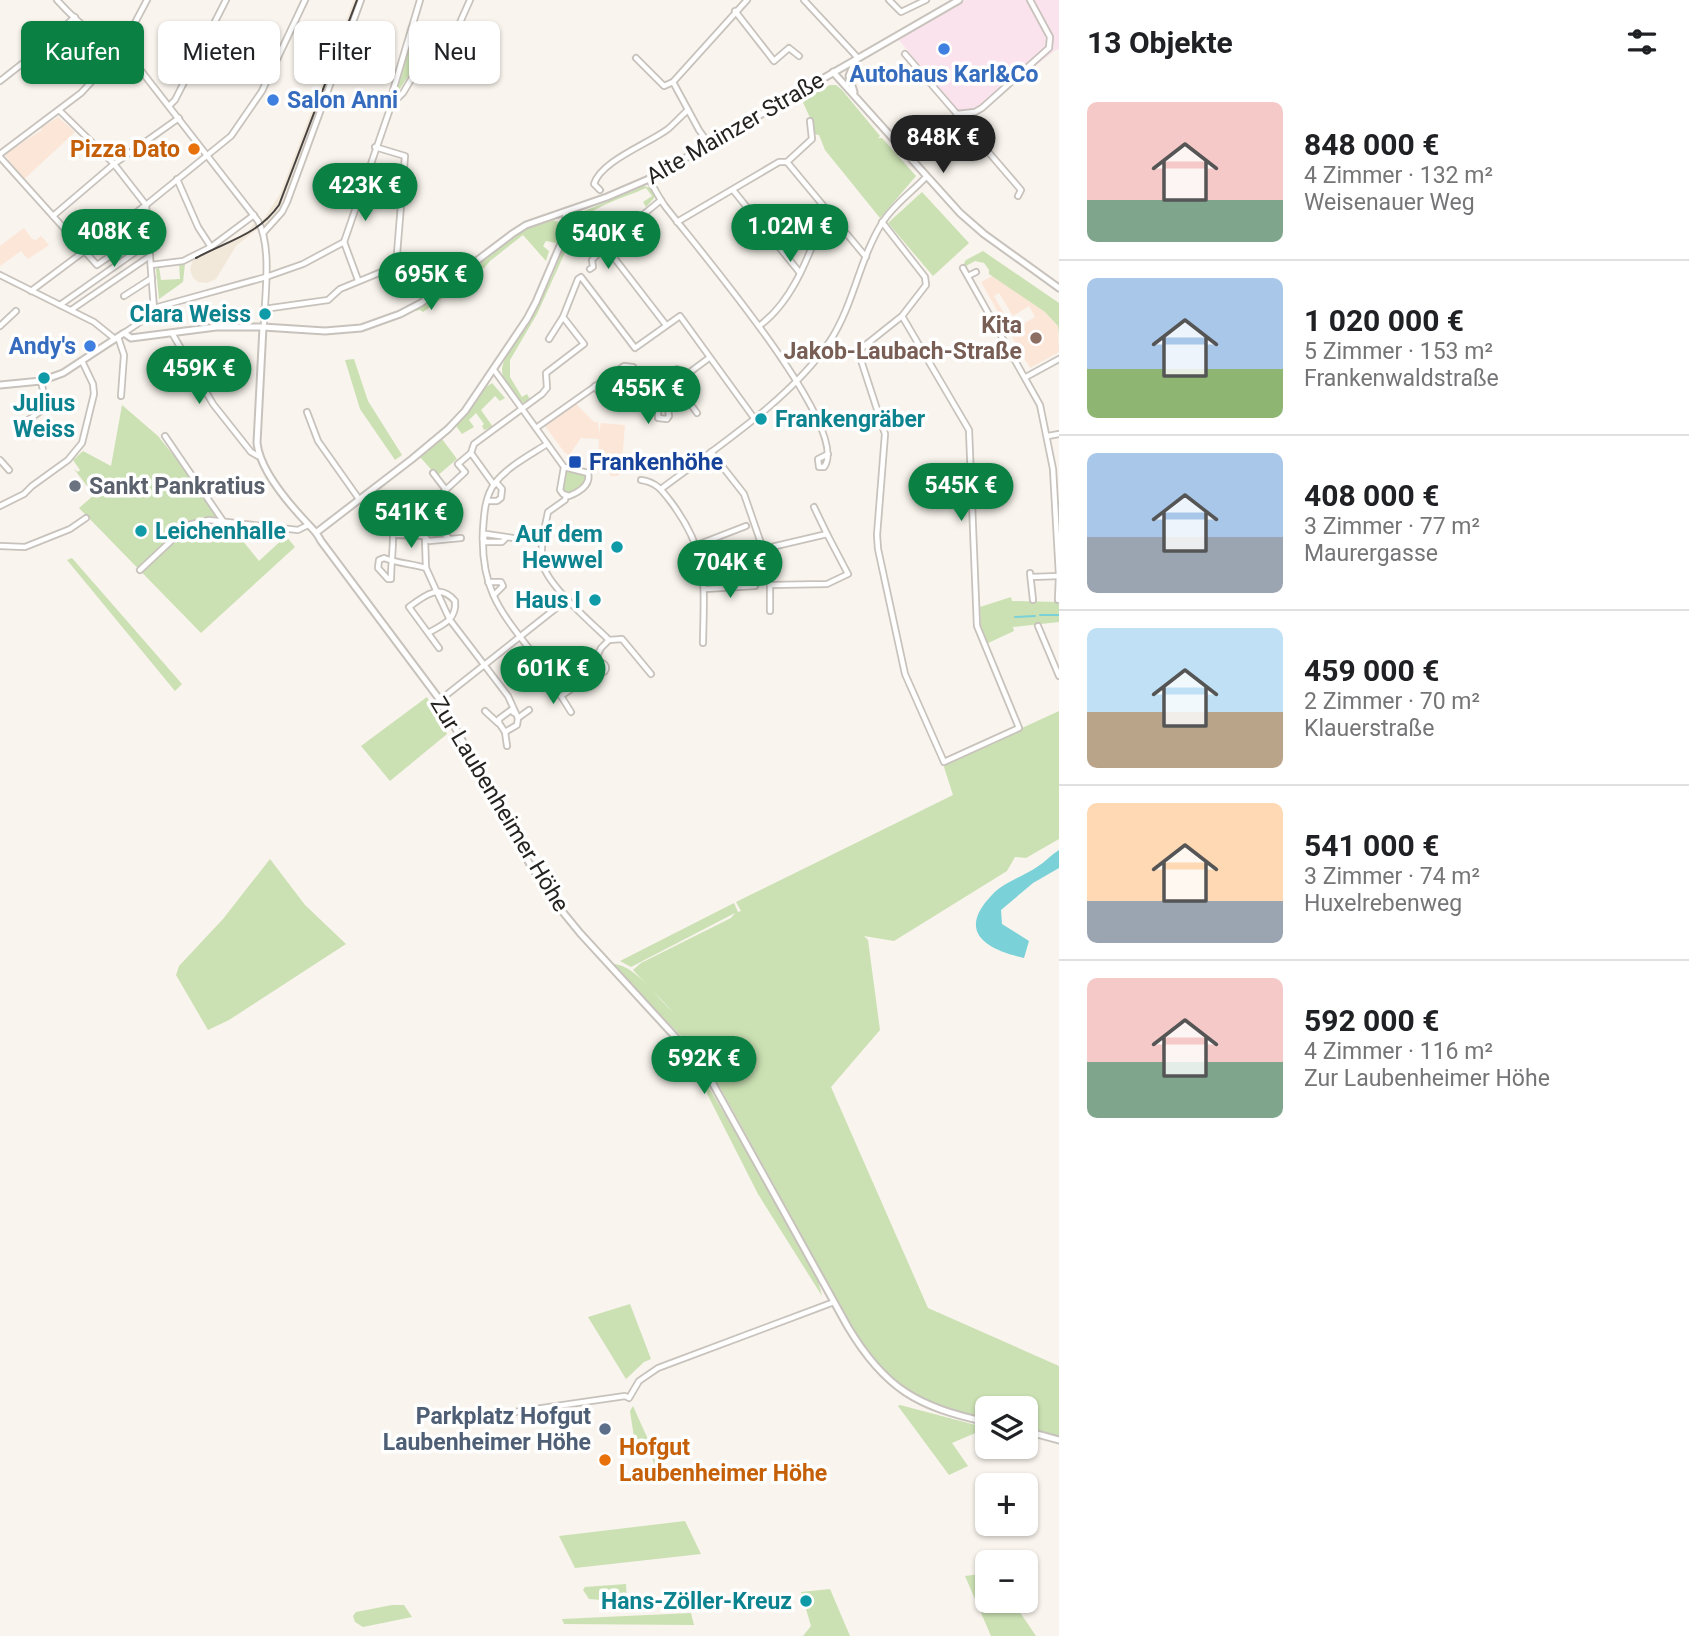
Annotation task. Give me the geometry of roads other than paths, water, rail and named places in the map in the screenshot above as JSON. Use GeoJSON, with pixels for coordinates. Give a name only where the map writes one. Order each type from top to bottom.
{"type":"FeatureCollection","features":[{"type":"Feature","properties":{"kind":"street"},"geometry":{"type":"LineString","coordinates":[[57,0],[80,21]]}},
{"type":"Feature","properties":{"kind":"street"},"geometry":{"type":"LineString","coordinates":[[136,21],[147,0]]}},
{"type":"Feature","properties":{"kind":"street"},"geometry":{"type":"LineString","coordinates":[[170,105],[226,0]]}},
{"type":"Feature","properties":{"kind":"street"},"geometry":{"type":"LineString","coordinates":[[31,291],[146,205],[231,136],[262,90],[305,0]]}},
{"type":"Feature","properties":{"kind":"street"},"geometry":{"type":"LineString","coordinates":[[264,232],[282,212],[287,202],[361,0]]}},
{"type":"Feature","properties":{"kind":"street"},"geometry":{"type":"LineString","coordinates":[[358,280],[344,242],[392,103],[392,94],[420,0]]}},
{"type":"Feature","properties":{"kind":"street"},"geometry":{"type":"LineString","coordinates":[[392,103],[403,93],[428,51],[458,27],[470,0]]}},
{"type":"Feature","properties":{"kind":"street"},"geometry":{"type":"LineString","coordinates":[[636,58],[664,86],[673,82],[747,0]]}},
{"type":"Feature","properties":{"kind":"street"},"geometry":{"type":"LineString","coordinates":[[804,0],[858,58],[849,75],[857,98]]}},
{"type":"Feature","properties":{"kind":"street"},"geometry":{"type":"LineString","coordinates":[[889,0],[901,12],[926,0]]}},
{"type":"Feature","properties":{"kind":"street","name":"Alte Mainzer Straße"},"geometry":{"type":"LineString","coordinates":[[119,336],[131,338],[216,327],[263,325],[325,331],[356,329],[400,314],[435,294],[519,229],[607,197],[649,178],[959,0]]}},
{"type":"Feature","properties":{"kind":"street"},"geometry":{"type":"LineString","coordinates":[[905,54],[957,114],[971,113],[982,108],[1049,48],[1050,37],[1030,0]]}},
{"type":"Feature","properties":{"kind":"street"},"geometry":{"type":"LineString","coordinates":[[735,11],[774,61],[789,48],[799,56]]}},
{"type":"Feature","properties":{"kind":"street"},"geometry":{"type":"LineString","coordinates":[[0,81],[75,17]]}},
{"type":"Feature","properties":{"kind":"street"},"geometry":{"type":"LineString","coordinates":[[834,72],[960,213],[984,234],[1059,288]]}},
{"type":"Feature","properties":{"kind":"street"},"geometry":{"type":"LineString","coordinates":[[144,73],[254,215],[264,232],[266,277],[258,456]]}},
{"type":"Feature","properties":{"kind":"street"},"geometry":{"type":"LineString","coordinates":[[673,82],[709,144]]}},
{"type":"Feature","properties":{"kind":"street"},"geometry":{"type":"LineString","coordinates":[[89,84],[0,155],[97,265],[148,230]]}},
{"type":"Feature","properties":{"kind":"street"},"geometry":{"type":"LineString","coordinates":[[0,385],[41,381],[63,373],[151,315],[154,308],[146,205],[114,164],[59,110]]}},
{"type":"Feature","properties":{"kind":"street"},"geometry":{"type":"LineString","coordinates":[[600,190],[594,184],[597,177],[615,162],[667,130],[688,110]]}},
{"type":"Feature","properties":{"kind":"street"},"geometry":{"type":"LineString","coordinates":[[971,113],[966,126],[1021,190],[1018,196]]}},
{"type":"Feature","properties":{"kind":"street"},"geometry":{"type":"LineString","coordinates":[[53,216],[114,164],[179,118]]}},
{"type":"Feature","properties":{"kind":"street"},"geometry":{"type":"LineString","coordinates":[[677,222],[779,162],[787,162],[811,139],[810,121]]}},
{"type":"Feature","properties":{"kind":"street"},"geometry":{"type":"LineString","coordinates":[[264,309],[328,300],[340,289],[358,280],[396,266],[405,156],[375,147]]}},
{"type":"Feature","properties":{"kind":"street"},"geometry":{"type":"LineString","coordinates":[[787,162],[866,257]]}},
{"type":"Feature","properties":{"kind":"street"},"geometry":{"type":"LineString","coordinates":[[662,489],[797,382],[829,342],[845,315],[882,222],[926,177]]}},
{"type":"Feature","properties":{"kind":"street"},"geometry":{"type":"LineString","coordinates":[[177,178],[198,227],[211,247]]}},
{"type":"Feature","properties":{"kind":"street"},"geometry":{"type":"LineString","coordinates":[[649,178],[661,200],[758,326],[797,382],[820,424],[828,454]]}},
{"type":"Feature","properties":{"kind":"street"},"geometry":{"type":"LineString","coordinates":[[733,190],[800,273]]}},
{"type":"Feature","properties":{"kind":"street"},"geometry":{"type":"LineString","coordinates":[[590,269],[593,267],[592,260],[605,246],[661,200]]}},
{"type":"Feature","properties":{"kind":"street"},"geometry":{"type":"LineString","coordinates":[[758,326],[768,319],[800,273],[827,209]]}},
{"type":"Feature","properties":{"kind":"street"},"geometry":{"type":"LineString","coordinates":[[317,531],[456,421],[494,369],[536,302],[565,234],[566,212]]}},
{"type":"Feature","properties":{"kind":"street"},"geometry":{"type":"LineString","coordinates":[[150,265],[183,261],[211,247],[254,215]]}},
{"type":"Feature","properties":{"kind":"street"},"geometry":{"type":"LineString","coordinates":[[882,222],[925,277],[926,287],[902,316],[858,351],[885,434],[878,549],[905,674],[944,762],[1019,728],[977,626],[969,430],[902,316]]}},
{"type":"Feature","properties":{"kind":"street"},"geometry":{"type":"LineString","coordinates":[[60,305],[149,242]]}},
{"type":"Feature","properties":{"kind":"street"},"geometry":{"type":"LineString","coordinates":[[154,308],[266,277],[303,264],[344,242]]}},
{"type":"Feature","properties":{"kind":"street"},"geometry":{"type":"LineString","coordinates":[[605,246],[666,326]]}},
{"type":"Feature","properties":{"kind":"street"},"geometry":{"type":"LineString","coordinates":[[71,310],[150,256]]}},
{"type":"Feature","properties":{"kind":"street"},"geometry":{"type":"LineString","coordinates":[[963,268],[1040,405],[1048,436],[1056,506],[1058,600]]}},
{"type":"Feature","properties":{"kind":"street"},"geometry":{"type":"LineString","coordinates":[[968,276],[976,272]]}},
{"type":"Feature","properties":{"kind":"street"},"geometry":{"type":"LineString","coordinates":[[0,275],[119,336],[124,355],[121,396]]}},
{"type":"Feature","properties":{"kind":"street"},"geometry":{"type":"LineString","coordinates":[[549,340],[581,277],[635,348],[680,316],[754,418]]}},
{"type":"Feature","properties":{"kind":"street"},"geometry":{"type":"LineString","coordinates":[[124,296],[152,278]]}},
{"type":"Feature","properties":{"kind":"street"},"geometry":{"type":"LineString","coordinates":[[0,326],[16,311]]}},
{"type":"Feature","properties":{"kind":"street"},"geometry":{"type":"LineString","coordinates":[[505,732],[517,725],[517,716],[508,696],[450,620],[426,568],[424,510],[465,472],[458,464],[471,453],[474,444],[545,391],[545,373],[584,344],[563,317]]}},
{"type":"Feature","properties":{"kind":"street"},"geometry":{"type":"LineString","coordinates":[[172,333],[213,404],[251,452],[258,456]]}},
{"type":"Feature","properties":{"kind":"street"},"geometry":{"type":"LineString","coordinates":[[675,383],[709,358]]}},
{"type":"Feature","properties":{"kind":"street"},"geometry":{"type":"LineString","coordinates":[[1026,377],[1059,359]]}},
{"type":"Feature","properties":{"kind":"street"},"geometry":{"type":"LineString","coordinates":[[0,506],[24,495],[68,460],[82,443],[94,394],[93,384],[82,361]]}},
{"type":"Feature","properties":{"kind":"street"},"geometry":{"type":"LineString","coordinates":[[536,428],[624,366],[633,367]]}},
{"type":"Feature","properties":{"kind":"street"},"geometry":{"type":"LineString","coordinates":[[494,369],[564,467],[585,471],[589,476],[586,485],[573,495],[566,496]]}},
{"type":"Feature","properties":{"kind":"street"},"geometry":{"type":"LineString","coordinates":[[686,375],[677,369],[669,375],[697,413]]}},
{"type":"Feature","properties":{"kind":"street"},"geometry":{"type":"LineString","coordinates":[[37,433],[29,420],[47,407],[41,381]]}},
{"type":"Feature","properties":{"kind":"street"},"geometry":{"type":"LineString","coordinates":[[595,386],[605,402],[629,406]]}},
{"type":"Feature","properties":{"kind":"street"},"geometry":{"type":"LineString","coordinates":[[668,409],[685,396]]}},
{"type":"Feature","properties":{"kind":"street"},"geometry":{"type":"LineString","coordinates":[[307,412],[318,441],[359,499]]}},
{"type":"Feature","properties":{"kind":"street"},"geometry":{"type":"LineString","coordinates":[[1048,436],[1059,433]]}},
{"type":"Feature","properties":{"kind":"street"},"geometry":{"type":"LineString","coordinates":[[165,436],[223,522]]}},
{"type":"Feature","properties":{"kind":"street"},"geometry":{"type":"LineString","coordinates":[[547,444],[495,484],[487,501],[482,563],[502,613],[544,667],[571,712]]}},
{"type":"Feature","properties":{"kind":"street"},"geometry":{"type":"LineString","coordinates":[[711,452],[744,494],[763,549],[770,585],[770,611]]}},
{"type":"Feature","properties":{"kind":"street"},"geometry":{"type":"LineString","coordinates":[[471,453],[502,489],[501,498],[487,501]]}},
{"type":"Feature","properties":{"kind":"street","name":"Zur Laubenheimer Höhe"},"geometry":{"type":"LineString","coordinates":[[258,456],[266,471],[308,525],[317,531],[321,541],[440,699],[533,867],[562,911],[690,1053],[713,1084],[834,1302],[867,1356],[898,1388],[935,1409],[975,1419]]}},
{"type":"Feature","properties":{"kind":"street"},"geometry":{"type":"LineString","coordinates":[[0,460],[9,470]]}},
{"type":"Feature","properties":{"kind":"street"},"geometry":{"type":"LineString","coordinates":[[564,467],[560,489],[566,496]]}},
{"type":"Feature","properties":{"kind":"street"},"geometry":{"type":"LineString","coordinates":[[433,473],[446,490]]}},
{"type":"Feature","properties":{"kind":"street"},"geometry":{"type":"LineString","coordinates":[[641,481],[651,481],[662,489],[685,522],[700,552],[705,589],[703,643]]}},
{"type":"Feature","properties":{"kind":"street"},"geometry":{"type":"LineString","coordinates":[[566,496],[565,500],[548,512],[542,562],[571,604],[609,639],[622,639],[651,674]]}},
{"type":"Feature","properties":{"kind":"street"},"geometry":{"type":"LineString","coordinates":[[424,510],[412,501],[408,506],[393,512],[392,519],[391,561],[391,579],[378,568],[378,563],[384,558],[391,561],[408,562],[426,568]]}},
{"type":"Feature","properties":{"kind":"street"},"geometry":{"type":"LineString","coordinates":[[770,585],[827,584],[848,574],[814,507]]}},
{"type":"Feature","properties":{"kind":"street"},"geometry":{"type":"LineString","coordinates":[[0,547],[25,547],[70,529],[86,518]]}},
{"type":"Feature","properties":{"kind":"street"},"geometry":{"type":"LineString","coordinates":[[139,570],[188,525],[209,520],[298,530],[308,525]]}},
{"type":"Feature","properties":{"kind":"street"},"geometry":{"type":"LineString","coordinates":[[697,545],[746,526]]}},
{"type":"Feature","properties":{"kind":"street"},"geometry":{"type":"LineString","coordinates":[[483,538],[486,534],[520,539]]}},
{"type":"Feature","properties":{"kind":"street"},"geometry":{"type":"LineString","coordinates":[[763,549],[827,534]]}},
{"type":"Feature","properties":{"kind":"street"},"geometry":{"type":"LineString","coordinates":[[397,536],[425,536]]}},
{"type":"Feature","properties":{"kind":"street"},"geometry":{"type":"LineString","coordinates":[[425,536],[429,541],[444,540],[447,537],[461,538]]}},
{"type":"Feature","properties":{"kind":"street"},"geometry":{"type":"LineString","coordinates":[[1033,600],[1031,575],[1059,576]]}},
{"type":"Feature","properties":{"kind":"street"},"geometry":{"type":"LineString","coordinates":[[488,582],[501,582],[503,586],[494,595]]}},
{"type":"Feature","properties":{"kind":"street"},"geometry":{"type":"LineString","coordinates":[[705,589],[755,586]]}},
{"type":"Feature","properties":{"kind":"street"},"geometry":{"type":"LineString","coordinates":[[428,634],[455,614],[455,601],[444,592],[436,590],[409,607],[428,634],[439,648]]}},
{"type":"Feature","properties":{"kind":"street"},"geometry":{"type":"LineString","coordinates":[[440,699],[560,605],[571,604]]}},
{"type":"Feature","properties":{"kind":"street"},"geometry":{"type":"LineString","coordinates":[[1038,626],[1059,676]]}},
{"type":"Feature","properties":{"kind":"street"},"geometry":{"type":"LineString","coordinates":[[597,664],[595,660],[609,639]]}},
{"type":"Feature","properties":{"kind":"street"},"geometry":{"type":"LineString","coordinates":[[553,696],[570,690],[565,682],[555,687]]}},
{"type":"Feature","properties":{"kind":"street"},"geometry":{"type":"LineString","coordinates":[[499,723],[499,719],[511,710],[517,716]]}},
{"type":"Feature","properties":{"kind":"street"},"geometry":{"type":"LineString","coordinates":[[517,716],[529,710]]}},
{"type":"Feature","properties":{"kind":"street"},"geometry":{"type":"LineString","coordinates":[[485,711],[505,732],[507,746]]}},
{"type":"Feature","properties":{"kind":"street"},"geometry":{"type":"LineString","coordinates":[[515,1412],[625,1396],[629,1398],[639,1381],[658,1368],[834,1302]]}},
{"type":"Feature","properties":{"kind":"street"},"geometry":{"type":"LineString","coordinates":[[1038,1434],[1059,1440]]}},
{"type":"Feature","properties":{"kind":"water"},"geometry":{"type":"Polygon","coordinates":[[[1059,850],[1059,868],[1033,883],[1001,910],[1002,924],[1029,941],[1024,958],[989,945],[977,930],[976,920],[981,909],[1001,887],[1037,867],[1059,850]]]}},
{"type":"Feature","properties":{"kind":"waterway"},"geometry":{"type":"LineString","coordinates":[[1040,615],[1059,615]]}},
{"type":"Feature","properties":{"kind":"waterway"},"geometry":{"type":"LineString","coordinates":[[1015,617],[1035,616]]}},
{"type":"Feature","properties":{"kind":"tram line"},"geometry":{"type":"LineString","coordinates":[[196,258],[262,224],[279,205],[357,0]]}},
{"type":"Feature","properties":{"kind":"place","name":"Autohaus Karl&Co"},"geometry":{"type":"Point","coordinates":[944,49]}},
{"type":"Feature","properties":{"kind":"place","name":"Salon Anni"},"geometry":{"type":"Point","coordinates":[273,100]}},
{"type":"Feature","properties":{"kind":"place","name":"Pizza Dato"},"geometry":{"type":"Point","coordinates":[194,149]}},
{"type":"Feature","properties":{"kind":"place","name":"Clara Weiss"},"geometry":{"type":"Point","coordinates":[265,314]}},
{"type":"Feature","properties":{"kind":"place","name":"Kita Jakob-Laubach-Straße"},"geometry":{"type":"Point","coordinates":[1036,338]}},
{"type":"Feature","properties":{"kind":"place","name":"Andy's"},"geometry":{"type":"Point","coordinates":[90,346]}},
{"type":"Feature","properties":{"kind":"place","name":"Julius Weiss"},"geometry":{"type":"Point","coordinates":[44,378]}},
{"type":"Feature","properties":{"kind":"place","name":"Frankengräber"},"geometry":{"type":"Point","coordinates":[761,419]}},
{"type":"Feature","properties":{"kind":"place","name":"Frankenhöhe"},"geometry":{"type":"Point","coordinates":[575,462]}},
{"type":"Feature","properties":{"kind":"place","name":"Sankt Pankratius"},"geometry":{"type":"Point","coordinates":[75,486]}},
{"type":"Feature","properties":{"kind":"place","name":"Leichenhalle"},"geometry":{"type":"Point","coordinates":[141,531]}},
{"type":"Feature","properties":{"kind":"place","name":"Auf dem Hewwel"},"geometry":{"type":"Point","coordinates":[617,547]}},
{"type":"Feature","properties":{"kind":"place","name":"Haus I"},"geometry":{"type":"Point","coordinates":[595,600]}},
{"type":"Feature","properties":{"kind":"place","name":"Parkplatz Hofgut Laubenheimer Höhe"},"geometry":{"type":"Point","coordinates":[605,1429]}},
{"type":"Feature","properties":{"kind":"place","name":"Hofgut Laubenheimer Höhe"},"geometry":{"type":"Point","coordinates":[605,1460]}},
{"type":"Feature","properties":{"kind":"place","name":"Hans-Zöller-Kreuz"},"geometry":{"type":"Point","coordinates":[806,1601]}}]}
